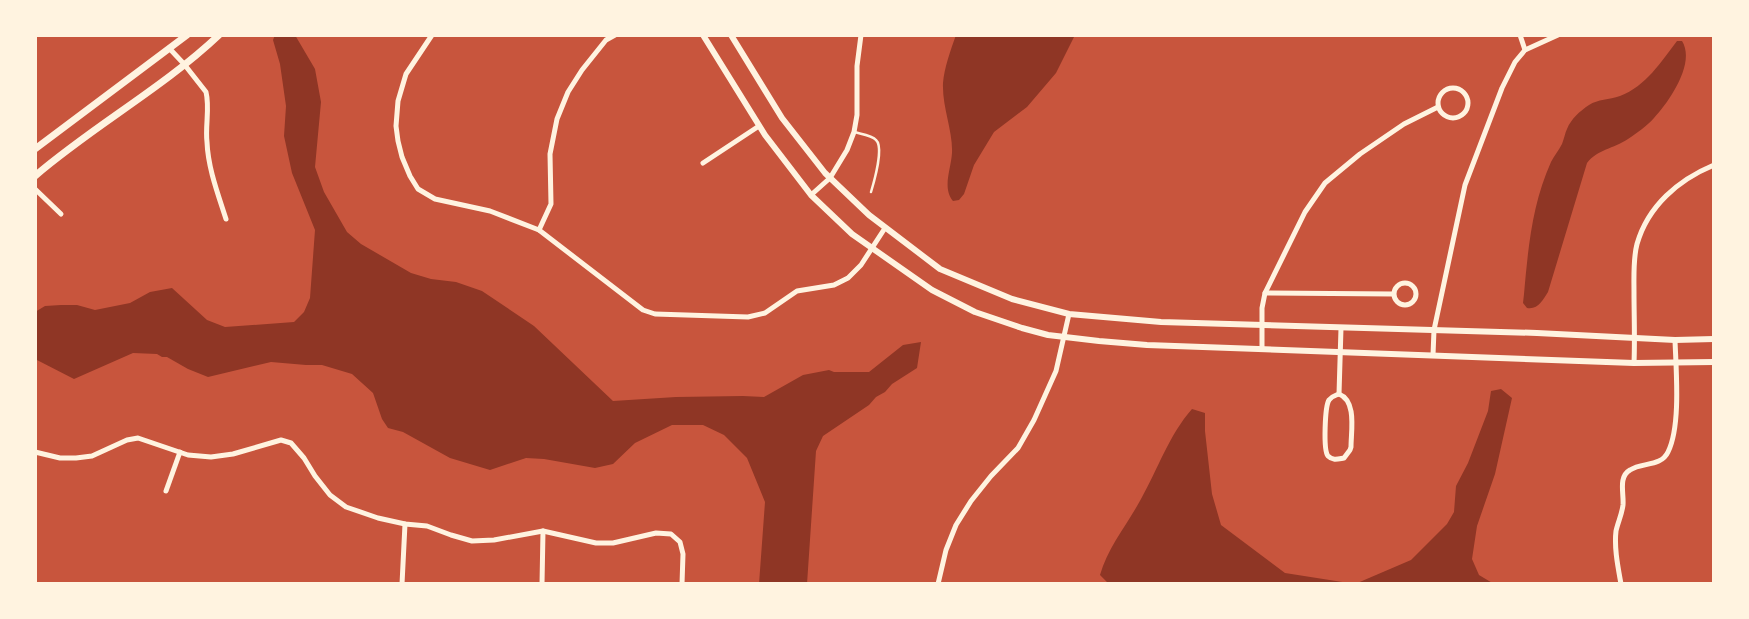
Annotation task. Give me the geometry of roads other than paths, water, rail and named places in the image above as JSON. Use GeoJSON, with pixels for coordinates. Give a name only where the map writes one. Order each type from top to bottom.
{"type":"FeatureCollection","features":[{"type":"Feature","properties":{"kind":"main road"},"geometry":{"type":"LineString","coordinates":[[35,149],[187,35]]}},
{"type":"Feature","properties":{"kind":"main road"},"geometry":{"type":"LineString","coordinates":[[35,176],[219,35]]}},
{"type":"Feature","properties":{"kind":"street"},"geometry":{"type":"LineString","coordinates":[[432,35],[406,74],[398,101],[398,141],[402,157],[418,189],[435,199],[490,211],[539,230],[643,310],[655,314],[748,317],[765,313],[797,290],[834,285],[848,278],[861,265],[885,228]]}},
{"type":"Feature","properties":{"kind":"street"},"geometry":{"type":"LineString","coordinates":[[539,230],[551,204],[551,153],[557,119],[568,92],[582,70],[605,38],[615,35]]}},
{"type":"Feature","properties":{"kind":"street"},"geometry":{"type":"LineString","coordinates":[[702,35],[759,125],[811,195],[852,234],[932,290],[975,312],[1022,328],[1048,335],[1147,345],[1634,363],[1714,362]]}},
{"type":"Feature","properties":{"kind":"street"},"geometry":{"type":"LineString","coordinates":[[731,35],[782,118],[830,178],[869,215],[940,269],[1012,299],[1069,314],[1161,322],[1537,333],[1635,339],[1714,339]]}},
{"type":"Feature","properties":{"kind":"street"},"geometry":{"type":"LineString","coordinates":[[811,195],[830,178],[847,150],[854,132],[860,35]]}},
{"type":"Feature","properties":{"kind":"street"},"geometry":{"type":"LineString","coordinates":[[1520,35],[1525,50]]}},
{"type":"Feature","properties":{"kind":"street"},"geometry":{"type":"LineString","coordinates":[[1433,355],[1434,330],[1465,185],[1502,88],[1515,62],[1525,50],[1558,35]]}},
{"type":"Feature","properties":{"kind":"street"},"geometry":{"type":"LineString","coordinates":[[169,48],[208,96],[207,148],[216,190],[226,219]]}},
{"type":"Feature","properties":{"kind":"street"},"geometry":{"type":"LineString","coordinates":[[1456,88],[1467,97],[1465,112],[1458,117],[1444,115],[1438,107],[1439,97],[1446,90],[1456,88]]}},
{"type":"Feature","properties":{"kind":"street"},"geometry":{"type":"LineString","coordinates":[[1262,349],[1262,308],[1265,293],[1304,212],[1325,183],[1360,154],[1404,124],[1438,107]]}},
{"type":"Feature","properties":{"kind":"street"},"geometry":{"type":"LineString","coordinates":[[703,163],[759,125]]}},
{"type":"Feature","properties":{"kind":"street"},"geometry":{"type":"LineString","coordinates":[[1634,363],[1634,274],[1637,246],[1646,220],[1663,198],[1686,180],[1714,165]]}},
{"type":"Feature","properties":{"kind":"street"},"geometry":{"type":"LineString","coordinates":[[35,189],[61,214]]}},
{"type":"Feature","properties":{"kind":"street"},"geometry":{"type":"LineString","coordinates":[[1406,283],[1413,286],[1416,294],[1412,303],[1405,306],[1396,301],[1393,294],[1396,287],[1406,283]]}},
{"type":"Feature","properties":{"kind":"street"},"geometry":{"type":"LineString","coordinates":[[1265,293],[1393,294]]}},
{"type":"Feature","properties":{"kind":"street"},"geometry":{"type":"LineString","coordinates":[[938,584],[946,550],[956,525],[990,476],[1018,448],[1034,420],[1056,371],[1069,314]]}},
{"type":"Feature","properties":{"kind":"street"},"geometry":{"type":"LineString","coordinates":[[1339,394],[1341,328]]}},
{"type":"Feature","properties":{"kind":"street"},"geometry":{"type":"LineString","coordinates":[[1621,584],[1616,540],[1623,504],[1624,478],[1630,470],[1653,464],[1667,456],[1672,442],[1677,402],[1675,340]]}},
{"type":"Feature","properties":{"kind":"street"},"geometry":{"type":"LineString","coordinates":[[1339,394],[1347,399],[1350,408],[1350,450],[1344,458],[1334,459],[1325,451],[1327,406],[1330,398],[1339,394]]}},
{"type":"Feature","properties":{"kind":"street"},"geometry":{"type":"LineString","coordinates":[[35,452],[60,458],[92,456],[127,440],[138,438],[188,455],[211,457],[233,454],[281,440],[291,443],[330,495],[346,507],[379,518],[428,526],[472,541],[543,531],[596,543],[656,533],[671,534],[680,542],[683,554],[682,584]]}},
{"type":"Feature","properties":{"kind":"street"},"geometry":{"type":"LineString","coordinates":[[166,491],[180,452]]}},
{"type":"Feature","properties":{"kind":"street"},"geometry":{"type":"LineString","coordinates":[[402,584],[405,524]]}},
{"type":"Feature","properties":{"kind":"street"},"geometry":{"type":"LineString","coordinates":[[542,584],[543,531]]}},
{"type":"Feature","properties":{"kind":"lane"},"geometry":{"type":"LineString","coordinates":[[854,132],[875,139],[879,144],[871,192]]}}]}
